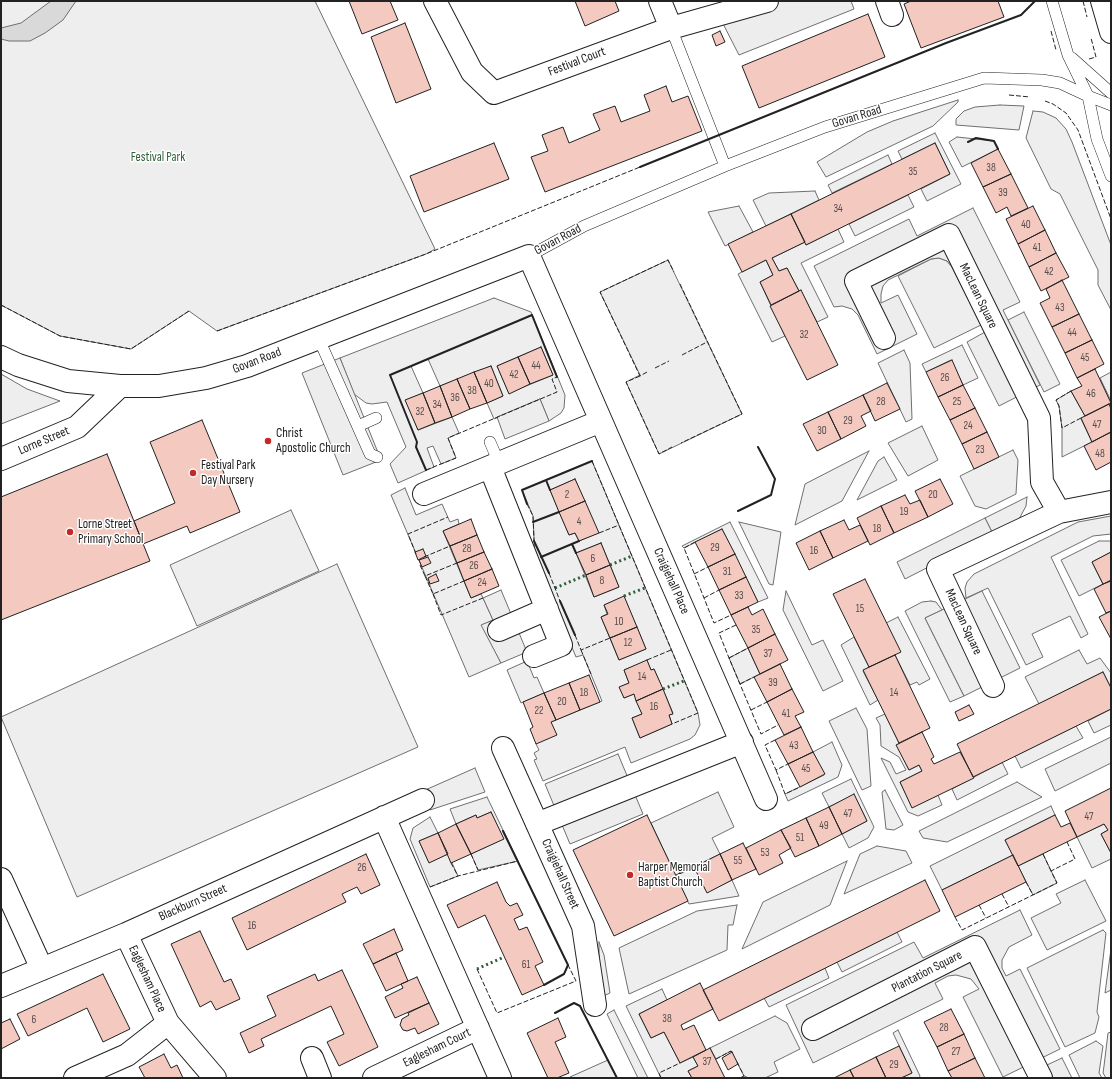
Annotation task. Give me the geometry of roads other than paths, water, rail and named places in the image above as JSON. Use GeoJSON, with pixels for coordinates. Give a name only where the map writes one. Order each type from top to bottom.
{"type":"FeatureCollection","features":[{"type":"Feature","properties":{"kind":"street","name":"Festival Court"},"geometry":{"type":"LineString","coordinates":[[435,1],[472,72],[494,93],[671,28],[767,1]]}},
{"type":"Feature","properties":{"kind":"street"},"geometry":{"type":"LineString","coordinates":[[660,1],[671,28]]}},
{"type":"Feature","properties":{"kind":"street"},"geometry":{"type":"LineString","coordinates":[[1102,1],[1111,32]]}},
{"type":"Feature","properties":{"kind":"street","name":"MacLean Square"},"geometry":{"type":"LineString","coordinates":[[884,338],[856,281],[949,235],[1039,418],[1042,482],[1059,512]]}},
{"type":"Feature","properties":{"kind":"street","name":"Govan Road"},"geometry":{"type":"LineString","coordinates":[[1,357],[18,365],[68,381],[120,386],[159,386],[206,378],[247,366],[318,337],[529,256]]}},
{"type":"Feature","properties":{"kind":"street","name":"Craigiehall Place"},"geometry":{"type":"LineString","coordinates":[[529,256],[766,799]]}},
{"type":"Feature","properties":{"kind":"street","name":"Lorne Street"},"geometry":{"type":"LineString","coordinates":[[1,459],[77,427],[120,386]]}},
{"type":"Feature","properties":{"kind":"street"},"geometry":{"type":"LineString","coordinates":[[424,494],[601,421]]}},
{"type":"Feature","properties":{"kind":"street"},"geometry":{"type":"LineString","coordinates":[[495,465],[561,645],[534,656]]}},
{"type":"Feature","properties":{"kind":"street","name":"MacLean Square"},"geometry":{"type":"LineString","coordinates":[[993,686],[938,569],[1059,512],[1111,502]]}},
{"type":"Feature","properties":{"kind":"street"},"geometry":{"type":"LineString","coordinates":[[499,630],[547,609]]}},
{"type":"Feature","properties":{"kind":"street"},"geometry":{"type":"LineString","coordinates":[[537,824],[742,742]]}},
{"type":"Feature","properties":{"kind":"street","name":"Craigiehall Street"},"geometry":{"type":"LineString","coordinates":[[503,748],[583,926],[595,1005]]}},
{"type":"Feature","properties":{"kind":"street","name":"Blackburn Street"},"geometry":{"type":"LineString","coordinates":[[1,986],[126,934],[423,800]]}},
{"type":"Feature","properties":{"kind":"street"},"geometry":{"type":"LineString","coordinates":[[384,817],[500,1078]]}},
{"type":"Feature","properties":{"kind":"street"},"geometry":{"type":"LineString","coordinates":[[1,879],[42,969]]}},
{"type":"Feature","properties":{"kind":"street","name":"Eaglesham Place"},"geometry":{"type":"LineString","coordinates":[[126,934],[168,1023],[215,1078]]}},
{"type":"Feature","properties":{"kind":"street","name":"Plantation Square"},"geometry":{"type":"LineString","coordinates":[[813,1029],[975,948],[1041,1078]]}},
{"type":"Feature","properties":{"kind":"street","name":"Eaglesham Place"},"geometry":{"type":"LineString","coordinates":[[80,1077],[128,1055],[168,1023]]}},
{"type":"Feature","properties":{"kind":"street","name":"Eaglesham Court"},"geometry":{"type":"LineString","coordinates":[[374,1078],[478,1028]]}},
{"type":"Feature","properties":{"kind":"street"},"geometry":{"type":"LineString","coordinates":[[312,1058],[320,1078]]}},
{"type":"Feature","properties":{"kind":"lane"},"geometry":{"type":"LineString","coordinates":[[1052,1],[1068,55],[1088,96],[1097,139],[1111,176]]}},
{"type":"Feature","properties":{"kind":"lane"},"geometry":{"type":"LineString","coordinates":[[671,28],[725,166]]}},
{"type":"Feature","properties":{"kind":"lane"},"geometry":{"type":"LineString","coordinates":[[1068,55],[1111,93]]}},
{"type":"Feature","properties":{"kind":"lane","name":"Govan Road"},"geometry":{"type":"LineString","coordinates":[[529,256],[584,226],[725,166],[825,127],[984,78],[1048,81],[1060,83],[1111,105]]}},
{"type":"Feature","properties":{"kind":"lane"},"geometry":{"type":"LineString","coordinates":[[318,337],[370,454],[377,457]]}},
{"type":"Feature","properties":{"kind":"lane"},"geometry":{"type":"LineString","coordinates":[[358,426],[376,418]]}},
{"type":"Feature","properties":{"kind":"lane"},"geometry":{"type":"LineString","coordinates":[[490,442],[495,465]]}},
{"type":"Feature","properties":{"kind":"place","name":"Christ Apostolic Church"},"geometry":{"type":"Point","coordinates":[268,441]}},
{"type":"Feature","properties":{"kind":"place","name":"Festival Park Day Nursery"},"geometry":{"type":"Point","coordinates":[193,473]}},
{"type":"Feature","properties":{"kind":"place","name":"Lorne Street Primary School"},"geometry":{"type":"Point","coordinates":[70,532]}},
{"type":"Feature","properties":{"kind":"place","name":"Harper Memorial Baptist Church"},"geometry":{"type":"Point","coordinates":[630,875]}},
{"type":"Feature","properties":{"kind":"park label","name":"Festival Park"},"geometry":{"type":"Point","coordinates":[158,158]}}]}
